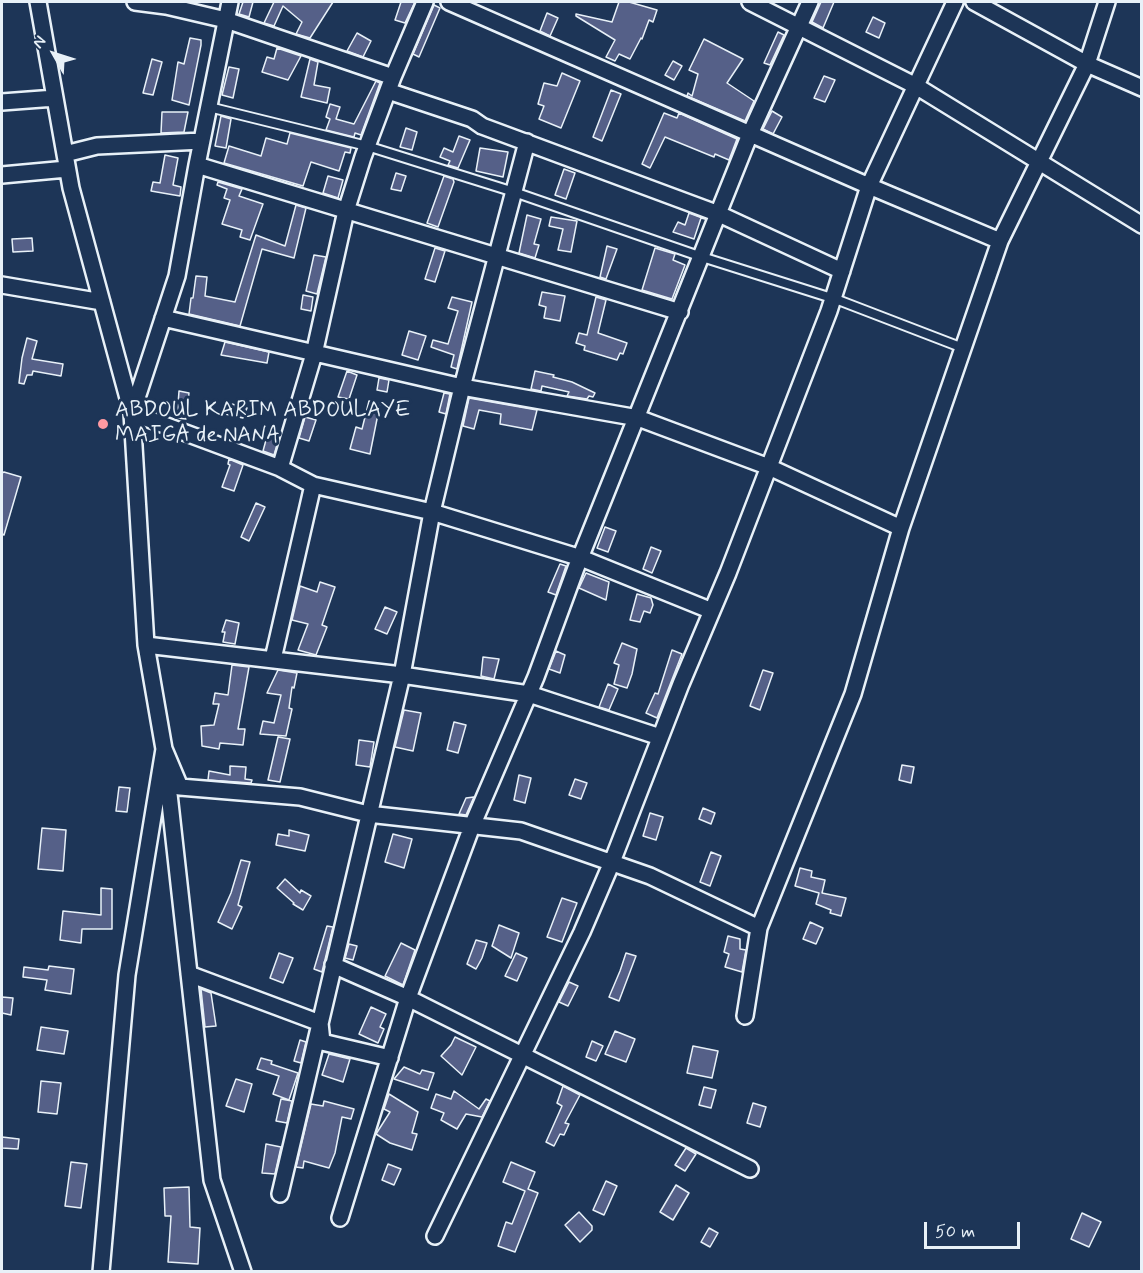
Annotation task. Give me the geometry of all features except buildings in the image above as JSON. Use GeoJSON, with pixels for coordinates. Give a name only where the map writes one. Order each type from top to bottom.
{"type":"FeatureCollection","features":[{"type":"Feature","properties":{"kind":"street"},"geometry":{"type":"LineString","coordinates":[[38,2],[71,188],[132,413],[146,645],[164,749],[212,1180],[243,1272]]}},
{"type":"Feature","properties":{"kind":"street"},"geometry":{"type":"LineString","coordinates":[[139,2],[226,20],[390,84],[472,119],[482,126],[719,214],[842,271]]}},
{"type":"Feature","properties":{"kind":"street"},"geometry":{"type":"LineString","coordinates":[[132,413],[177,276],[230,2]]}},
{"type":"Feature","properties":{"kind":"street"},"geometry":{"type":"LineString","coordinates":[[280,468],[314,354],[346,211],[390,84],[425,2]]}},
{"type":"Feature","properties":{"kind":"street"},"geometry":{"type":"LineString","coordinates":[[449,2],[868,186],[1000,241]]}},
{"type":"Feature","properties":{"kind":"street"},"geometry":{"type":"LineString","coordinates":[[750,2],[916,86],[1142,225]]}},
{"type":"Feature","properties":{"kind":"street"},"geometry":{"type":"LineString","coordinates":[[340,1218],[408,998],[472,826],[529,694],[750,134],[810,2]]}},
{"type":"Feature","properties":{"kind":"street"},"geometry":{"type":"LineString","coordinates":[[435,1236],[524,1055],[612,862],[769,467],[833,298],[868,186],[955,2]]}},
{"type":"Feature","properties":{"kind":"street"},"geometry":{"type":"LineString","coordinates":[[974,2],[1087,64],[1142,88]]}},
{"type":"Feature","properties":{"kind":"street"},"geometry":{"type":"LineString","coordinates":[[745,1016],[759,928],[853,694],[901,528],[1000,241],[1087,64],[1107,2]]}},
{"type":"Feature","properties":{"kind":"street"},"geometry":{"type":"LineString","coordinates":[[2,102],[55,98]]}},
{"type":"Feature","properties":{"kind":"street"},"geometry":{"type":"LineString","coordinates":[[2,176],[66,161],[97,146],[202,141]]}},
{"type":"Feature","properties":{"kind":"street"},"geometry":{"type":"LineString","coordinates":[[280,1194],[402,675],[432,512],[462,387],[527,142]]}},
{"type":"Feature","properties":{"kind":"street"},"geometry":{"type":"LineString","coordinates":[[197,165],[680,312]]}},
{"type":"Feature","properties":{"kind":"street"},"geometry":{"type":"LineString","coordinates":[[2,285],[102,302]]}},
{"type":"Feature","properties":{"kind":"street"},"geometry":{"type":"LineString","coordinates":[[163,318],[462,387],[638,418],[769,467],[901,528]]}},
{"type":"Feature","properties":{"kind":"street"},"geometry":{"type":"LineString","coordinates":[[132,413],[280,468],[313,485],[432,512],[581,558],[712,611]]}},
{"type":"Feature","properties":{"kind":"street"},"geometry":{"type":"LineString","coordinates":[[273,659],[313,485]]}},
{"type":"Feature","properties":{"kind":"street"},"geometry":{"type":"LineString","coordinates":[[146,645],[402,675],[529,694],[660,737]]}},
{"type":"Feature","properties":{"kind":"street"},"geometry":{"type":"LineString","coordinates":[[164,749],[180,787],[300,797],[368,814],[521,831],[650,876],[759,928]]}},
{"type":"Feature","properties":{"kind":"street"},"geometry":{"type":"LineString","coordinates":[[101,1272],[127,975],[164,749]]}},
{"type":"Feature","properties":{"kind":"street"},"geometry":{"type":"LineString","coordinates":[[333,965],[408,998],[750,1169]]}},
{"type":"Feature","properties":{"kind":"street"},"geometry":{"type":"LineString","coordinates":[[189,974],[320,1023]]}},
{"type":"Feature","properties":{"kind":"street"},"geometry":{"type":"LineString","coordinates":[[320,1023],[322,1042],[390,1058]]}},
{"type":"Feature","properties":{"kind":"lane"},"geometry":{"type":"LineString","coordinates":[[209,106],[367,146],[514,192],[702,257],[833,298],[963,348]]}},
{"type":"Feature","properties":{"kind":"place","name":"ABDOUL KARIM ABDOULAYE MAIGA de NANA"},"geometry":{"type":"Point","coordinates":[103,424]}}]}
